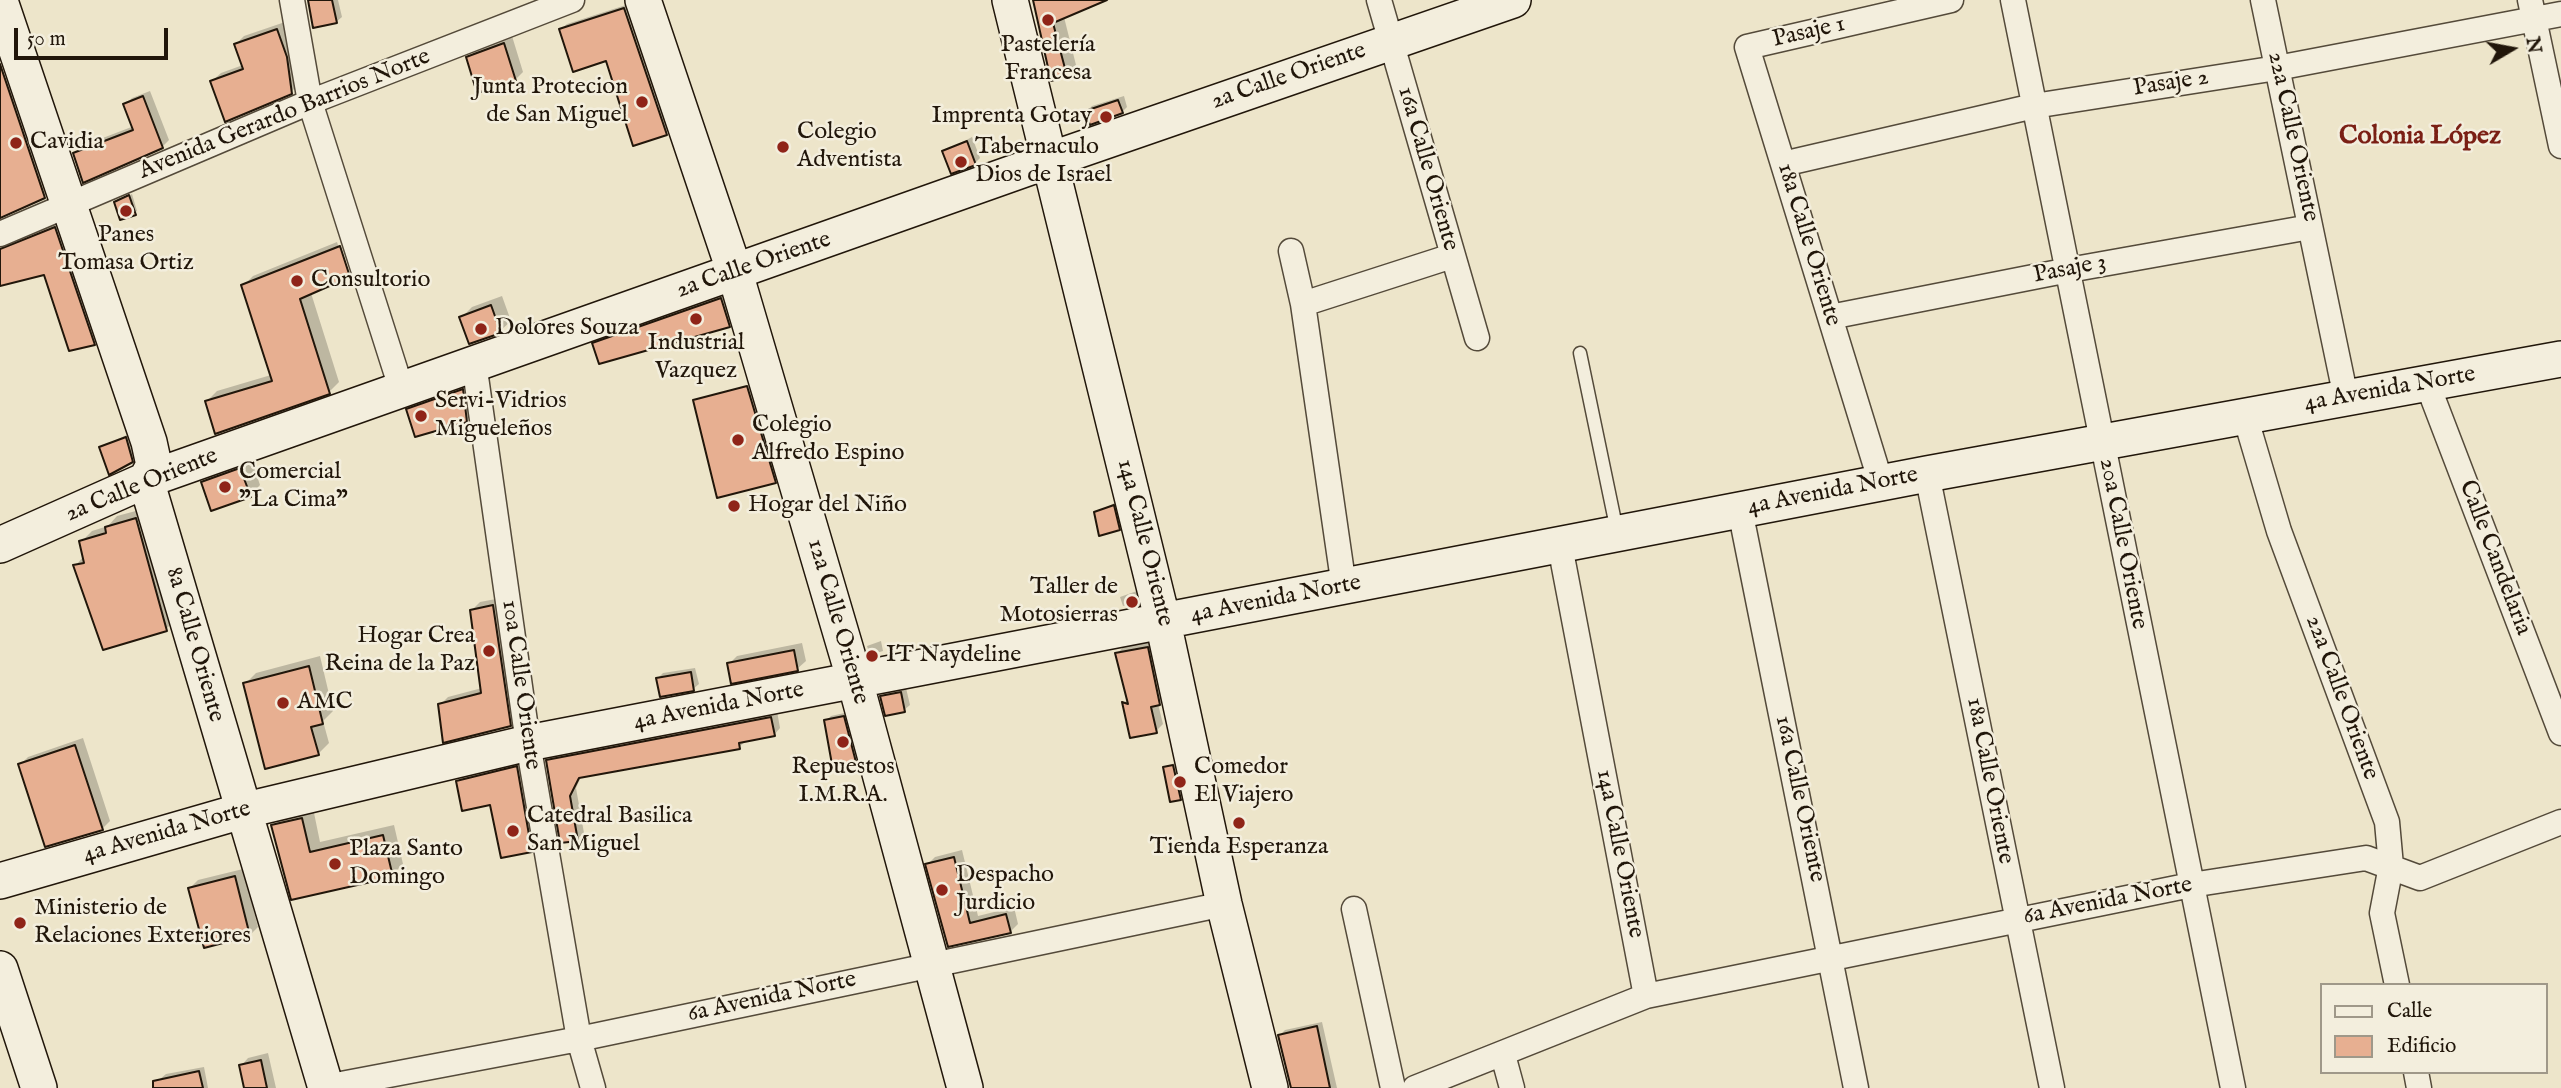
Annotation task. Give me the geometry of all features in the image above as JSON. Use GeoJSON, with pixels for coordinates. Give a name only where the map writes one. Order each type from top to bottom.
{"type":"FeatureCollection","features":[{"type":"Feature","properties":{"kind":"main road","name":"12a Calle Oriente"},"geometry":{"type":"LineString","coordinates":[[643,0],[735,273],[855,681],[965,1088]]}},
{"type":"Feature","properties":{"kind":"main road","name":"14a Calle Oriente"},"geometry":{"type":"LineString","coordinates":[[1010,0],[1163,622],[1224,904],[1270,1088]]}},
{"type":"Feature","properties":{"kind":"main road","name":"2a Calle Oriente"},"geometry":{"type":"LineString","coordinates":[[0,545],[146,480],[1050,160],[1513,0]]}},
{"type":"Feature","properties":{"kind":"main road","name":"8a Calle Oriente"},"geometry":{"type":"LineString","coordinates":[[0,1],[66,205],[149,442],[154,465],[146,480],[324,1088]]}},
{"type":"Feature","properties":{"kind":"main road","name":"4a Avenida Norte"},"geometry":{"type":"LineString","coordinates":[[0,881],[242,811],[528,743],[1927,474],[2561,359]]}},
{"type":"Feature","properties":{"kind":"main road"},"geometry":{"type":"LineString","coordinates":[[0,969],[39,1088]]}},
{"type":"Feature","properties":{"kind":"street"},"geometry":{"type":"LineString","coordinates":[[292,0],[310,102],[402,391]]}},
{"type":"Feature","properties":{"kind":"street","name":"Avenida Gerardo Barrios Norte"},"geometry":{"type":"LineString","coordinates":[[0,234],[310,102],[572,0]]}},
{"type":"Feature","properties":{"kind":"street","name":"16a Calle Oriente"},"geometry":{"type":"LineString","coordinates":[[1379,0],[1477,338]]}},
{"type":"Feature","properties":{"kind":"street","name":"Pasaje 1"},"geometry":{"type":"LineString","coordinates":[[1747,47],[1951,0]]}},
{"type":"Feature","properties":{"kind":"street","name":"20a Calle Oriente"},"geometry":{"type":"LineString","coordinates":[[2013,0],[2232,1088]]}},
{"type":"Feature","properties":{"kind":"street","name":"22a Calle Oriente"},"geometry":{"type":"LineString","coordinates":[[2263,0],[2346,398]]}},
{"type":"Feature","properties":{"kind":"street"},"geometry":{"type":"LineString","coordinates":[[2531,9],[2561,146]]}},
{"type":"Feature","properties":{"kind":"street","name":"Pasaje 2"},"geometry":{"type":"LineString","coordinates":[[1783,164],[2034,106],[2277,68],[2531,9],[2561,14]]}},
{"type":"Feature","properties":{"kind":"street","name":"18a Calle Oriente"},"geometry":{"type":"LineString","coordinates":[[1747,47],[1881,483]]}},
{"type":"Feature","properties":{"kind":"street","name":"Pasaje 3"},"geometry":{"type":"LineString","coordinates":[[1830,317],[2068,270],[2311,227]]}},
{"type":"Feature","properties":{"kind":"street"},"geometry":{"type":"LineString","coordinates":[[1291,251],[1303,304],[1348,587]]}},
{"type":"Feature","properties":{"kind":"street"},"geometry":{"type":"LineString","coordinates":[[1303,304],[1452,256]]}},
{"type":"Feature","properties":{"kind":"street","name":"10a Calle Oriente"},"geometry":{"type":"LineString","coordinates":[[474,363],[528,743],[579,1039],[593,1088]]}},
{"type":"Feature","properties":{"kind":"street","name":"Calle Candelaria"},"geometry":{"type":"LineString","coordinates":[[2427,383],[2561,733]]}},
{"type":"Feature","properties":{"kind":"street","name":"22a Calle Oriente"},"geometry":{"type":"LineString","coordinates":[[2245,416],[2279,531],[2387,822],[2391,866],[2382,913],[2397,983]]}},
{"type":"Feature","properties":{"kind":"street","name":"18a Calle Oriente"},"geometry":{"type":"LineString","coordinates":[[1927,474],[2052,1088]]}},
{"type":"Feature","properties":{"kind":"street","name":"16a Calle Oriente"},"geometry":{"type":"LineString","coordinates":[[1740,510],[1856,1088]]}},
{"type":"Feature","properties":{"kind":"street","name":"14a Calle Oriente"},"geometry":{"type":"LineString","coordinates":[[1560,546],[1646,996]]}},
{"type":"Feature","properties":{"kind":"street","name":"6a Avenida Norte"},"geometry":{"type":"LineString","coordinates":[[1415,1088],[1646,996],[2191,885],[2366,858],[2420,877],[2561,822]]}},
{"type":"Feature","properties":{"kind":"street","name":"6a Avenida Norte"},"geometry":{"type":"LineString","coordinates":[[324,1088],[579,1039],[1224,904]]}},
{"type":"Feature","properties":{"kind":"street"},"geometry":{"type":"LineString","coordinates":[[1354,909],[1393,1088]]}},
{"type":"Feature","properties":{"kind":"street"},"geometry":{"type":"LineString","coordinates":[[1503,1055],[1512,1088]]}},
{"type":"Feature","properties":{"kind":"lane"},"geometry":{"type":"LineString","coordinates":[[1580,353],[1617,534]]}},
{"type":"Feature","properties":{"kind":"building"},"geometry":{"type":"Polygon","coordinates":[[[308,0],[332,0],[337,23],[313,28],[308,0]]]}},
{"type":"Feature","properties":{"kind":"building"},"geometry":{"type":"Polygon","coordinates":[[[1033,0],[1107,0],[1053,23],[1067,76],[1051,81],[1033,0]]]}},
{"type":"Feature","properties":{"kind":"building","name":"Junta Protecion de San Miguel"},"geometry":{"type":"Polygon","coordinates":[[[624,8],[667,135],[633,146],[606,61],[573,72],[559,29],[624,8]]]}},
{"type":"Feature","properties":{"kind":"building"},"geometry":{"type":"Polygon","coordinates":[[[277,29],[287,57],[292,94],[225,122],[210,81],[243,69],[234,44],[277,29]]]}},
{"type":"Feature","properties":{"kind":"building"},"geometry":{"type":"Polygon","coordinates":[[[504,43],[516,81],[477,93],[466,57],[504,43]]]}},
{"type":"Feature","properties":{"kind":"building","name":"Cavidia"},"geometry":{"type":"Polygon","coordinates":[[[0,64],[45,198],[0,218],[0,64]]]}},
{"type":"Feature","properties":{"kind":"building"},"geometry":{"type":"Polygon","coordinates":[[[143,96],[163,148],[83,183],[73,153],[133,130],[123,104],[143,96]]]}},
{"type":"Feature","properties":{"kind":"building"},"geometry":{"type":"Polygon","coordinates":[[[1118,100],[1123,113],[1090,125],[1085,111],[1118,100]]]}},
{"type":"Feature","properties":{"kind":"building","name":"Tabernaculo Dios de Israel"},"geometry":{"type":"Polygon","coordinates":[[[967,141],[976,165],[951,174],[942,151],[967,141]]]}},
{"type":"Feature","properties":{"kind":"building","name":"Panes Tomasa Ortiz"},"geometry":{"type":"Polygon","coordinates":[[[129,195],[136,215],[120,220],[114,202],[129,195]]]}},
{"type":"Feature","properties":{"kind":"building"},"geometry":{"type":"Polygon","coordinates":[[[55,227],[95,345],[69,351],[44,275],[0,286],[0,249],[55,227]]]}},
{"type":"Feature","properties":{"kind":"building"},"geometry":{"type":"Polygon","coordinates":[[[340,246],[350,277],[300,299],[330,394],[215,434],[205,401],[272,381],[241,285],[340,246]]]}},
{"type":"Feature","properties":{"kind":"building"},"geometry":{"type":"Polygon","coordinates":[[[721,298],[730,327],[599,364],[592,343],[721,298]]]}},
{"type":"Feature","properties":{"kind":"building","name":"Dolores Souza"},"geometry":{"type":"Polygon","coordinates":[[[491,305],[501,333],[469,344],[459,317],[491,305]]]}},
{"type":"Feature","properties":{"kind":"building","name":"Colegio Alfredo Espino"},"geometry":{"type":"Polygon","coordinates":[[[747,386],[776,483],[717,498],[693,400],[747,386]]]}},
{"type":"Feature","properties":{"kind":"building"},"geometry":{"type":"Polygon","coordinates":[[[463,389],[467,422],[415,437],[406,409],[463,389]]]}},
{"type":"Feature","properties":{"kind":"building"},"geometry":{"type":"Polygon","coordinates":[[[126,437],[133,462],[109,475],[99,447],[126,437]]]}},
{"type":"Feature","properties":{"kind":"building","name":"Comercial \"La Cima\""},"geometry":{"type":"Polygon","coordinates":[[[240,468],[251,497],[211,511],[201,482],[240,468]]]}},
{"type":"Feature","properties":{"kind":"building"},"geometry":{"type":"Polygon","coordinates":[[[1114,505],[1120,530],[1099,536],[1094,512],[1114,505]]]}},
{"type":"Feature","properties":{"kind":"building"},"geometry":{"type":"Polygon","coordinates":[[[136,518],[167,631],[103,650],[73,565],[84,563],[79,541],[106,533],[105,527],[136,518]]]}},
{"type":"Feature","properties":{"kind":"building","name":"Hogar Crea Reina de la Paz"},"geometry":{"type":"Polygon","coordinates":[[[493,605],[511,726],[443,743],[438,704],[481,693],[470,610],[493,605]]]}},
{"type":"Feature","properties":{"kind":"building"},"geometry":{"type":"Polygon","coordinates":[[[1148,647],[1160,705],[1151,707],[1157,733],[1130,738],[1122,702],[1128,704],[1115,653],[1148,647]]]}},
{"type":"Feature","properties":{"kind":"building"},"geometry":{"type":"Polygon","coordinates":[[[794,650],[798,671],[731,684],[727,663],[794,650]]]}},
{"type":"Feature","properties":{"kind":"building","name":"AMC"},"geometry":{"type":"Polygon","coordinates":[[[309,666],[323,724],[311,727],[319,755],[265,769],[243,683],[309,666]]]}},
{"type":"Feature","properties":{"kind":"building"},"geometry":{"type":"Polygon","coordinates":[[[691,672],[694,691],[660,697],[656,678],[691,672]]]}},
{"type":"Feature","properties":{"kind":"building"},"geometry":{"type":"Polygon","coordinates":[[[901,692],[905,712],[885,716],[880,696],[901,692]]]}},
{"type":"Feature","properties":{"kind":"building","name":"Repuestos I.M.R.A."},"geometry":{"type":"Polygon","coordinates":[[[844,716],[857,766],[833,770],[824,720],[844,716]]]}},
{"type":"Feature","properties":{"kind":"building"},"geometry":{"type":"Polygon","coordinates":[[[771,717],[775,736],[739,743],[740,749],[579,778],[570,796],[578,841],[560,843],[546,760],[771,717]]]}},
{"type":"Feature","properties":{"kind":"building"},"geometry":{"type":"Polygon","coordinates":[[[75,745],[103,830],[45,847],[18,764],[75,745]]]}},
{"type":"Feature","properties":{"kind":"building"},"geometry":{"type":"Polygon","coordinates":[[[1173,765],[1181,800],[1170,802],[1163,767],[1173,765]]]}},
{"type":"Feature","properties":{"kind":"building","name":"Catedral Basilica San Miguel"},"geometry":{"type":"Polygon","coordinates":[[[517,766],[532,852],[501,858],[490,805],[462,811],[456,781],[517,766]]]}},
{"type":"Feature","properties":{"kind":"building","name":"Plaza Santo Domingo"},"geometry":{"type":"Polygon","coordinates":[[[302,818],[310,852],[383,835],[393,877],[291,900],[271,825],[302,818]]]}},
{"type":"Feature","properties":{"kind":"building","name":"Despacho Jurdicio"},"geometry":{"type":"Polygon","coordinates":[[[954,857],[970,923],[1006,914],[1011,933],[948,947],[925,864],[954,857]]]}},
{"type":"Feature","properties":{"kind":"building"},"geometry":{"type":"Polygon","coordinates":[[[235,876],[250,936],[204,948],[188,888],[235,876]]]}},
{"type":"Feature","properties":{"kind":"building"},"geometry":{"type":"Polygon","coordinates":[[[1317,1026],[1330,1088],[1291,1088],[1278,1035],[1317,1026]]]}},
{"type":"Feature","properties":{"kind":"building"},"geometry":{"type":"Polygon","coordinates":[[[261,1060],[267,1088],[244,1088],[239,1065],[261,1060]]]}},
{"type":"Feature","properties":{"kind":"building"},"geometry":{"type":"Polygon","coordinates":[[[199,1071],[203,1088],[153,1088],[153,1081],[199,1071]]]}},
{"type":"Feature","properties":{"kind":"place","name":"Pastelería Francesa"},"geometry":{"type":"Point","coordinates":[1048,20]}},
{"type":"Feature","properties":{"kind":"place","name":"Junta Protecion de San Miguel"},"geometry":{"type":"Point","coordinates":[642,102]}},
{"type":"Feature","properties":{"kind":"place","name":"Imprenta Gotay"},"geometry":{"type":"Point","coordinates":[1106,117]}},
{"type":"Feature","properties":{"kind":"place","name":"Cavidia"},"geometry":{"type":"Point","coordinates":[16,143]}},
{"type":"Feature","properties":{"kind":"place","name":"Colegio Adventista"},"geometry":{"type":"Point","coordinates":[783,147]}},
{"type":"Feature","properties":{"kind":"place","name":"Tabernaculo Dios de Israel"},"geometry":{"type":"Point","coordinates":[961,162]}},
{"type":"Feature","properties":{"kind":"place","name":"Panes Tomasa Ortiz"},"geometry":{"type":"Point","coordinates":[126,211]}},
{"type":"Feature","properties":{"kind":"place","name":"Consultorio"},"geometry":{"type":"Point","coordinates":[297,281]}},
{"type":"Feature","properties":{"kind":"place","name":"Industrial Vazquez"},"geometry":{"type":"Point","coordinates":[696,319]}},
{"type":"Feature","properties":{"kind":"place","name":"Dolores Souza"},"geometry":{"type":"Point","coordinates":[481,329]}},
{"type":"Feature","properties":{"kind":"place","name":"Servi-Vidrios Migueleños"},"geometry":{"type":"Point","coordinates":[421,416]}},
{"type":"Feature","properties":{"kind":"place","name":"Colegio Alfredo Espino"},"geometry":{"type":"Point","coordinates":[738,440]}},
{"type":"Feature","properties":{"kind":"place","name":"Comercial \"La Cima\""},"geometry":{"type":"Point","coordinates":[225,487]}},
{"type":"Feature","properties":{"kind":"place","name":"Hogar del Niño"},"geometry":{"type":"Point","coordinates":[734,506]}},
{"type":"Feature","properties":{"kind":"place","name":"Taller de Motosierras"},"geometry":{"type":"Point","coordinates":[1132,602]}},
{"type":"Feature","properties":{"kind":"place","name":"Hogar Crea Reina de la Paz"},"geometry":{"type":"Point","coordinates":[489,651]}},
{"type":"Feature","properties":{"kind":"place","name":"IT Naydeline"},"geometry":{"type":"Point","coordinates":[872,656]}},
{"type":"Feature","properties":{"kind":"place","name":"AMC"},"geometry":{"type":"Point","coordinates":[283,703]}},
{"type":"Feature","properties":{"kind":"place","name":"Repuestos I.M.R.A."},"geometry":{"type":"Point","coordinates":[843,742]}},
{"type":"Feature","properties":{"kind":"place","name":"Comedor El Viajero"},"geometry":{"type":"Point","coordinates":[1180,782]}},
{"type":"Feature","properties":{"kind":"place","name":"Tienda Esperanza"},"geometry":{"type":"Point","coordinates":[1239,823]}},
{"type":"Feature","properties":{"kind":"place","name":"Catedral Basilica San Miguel"},"geometry":{"type":"Point","coordinates":[513,831]}},
{"type":"Feature","properties":{"kind":"place","name":"Plaza Santo Domingo"},"geometry":{"type":"Point","coordinates":[335,864]}},
{"type":"Feature","properties":{"kind":"place","name":"Despacho Jurdicio"},"geometry":{"type":"Point","coordinates":[942,890]}},
{"type":"Feature","properties":{"kind":"place","name":"Ministerio de Relaciones Exteriores"},"geometry":{"type":"Point","coordinates":[20,923]}},
{"type":"Feature","properties":{"kind":"district","name":"Colonia López"},"geometry":{"type":"Point","coordinates":[2420,138]}}]}
